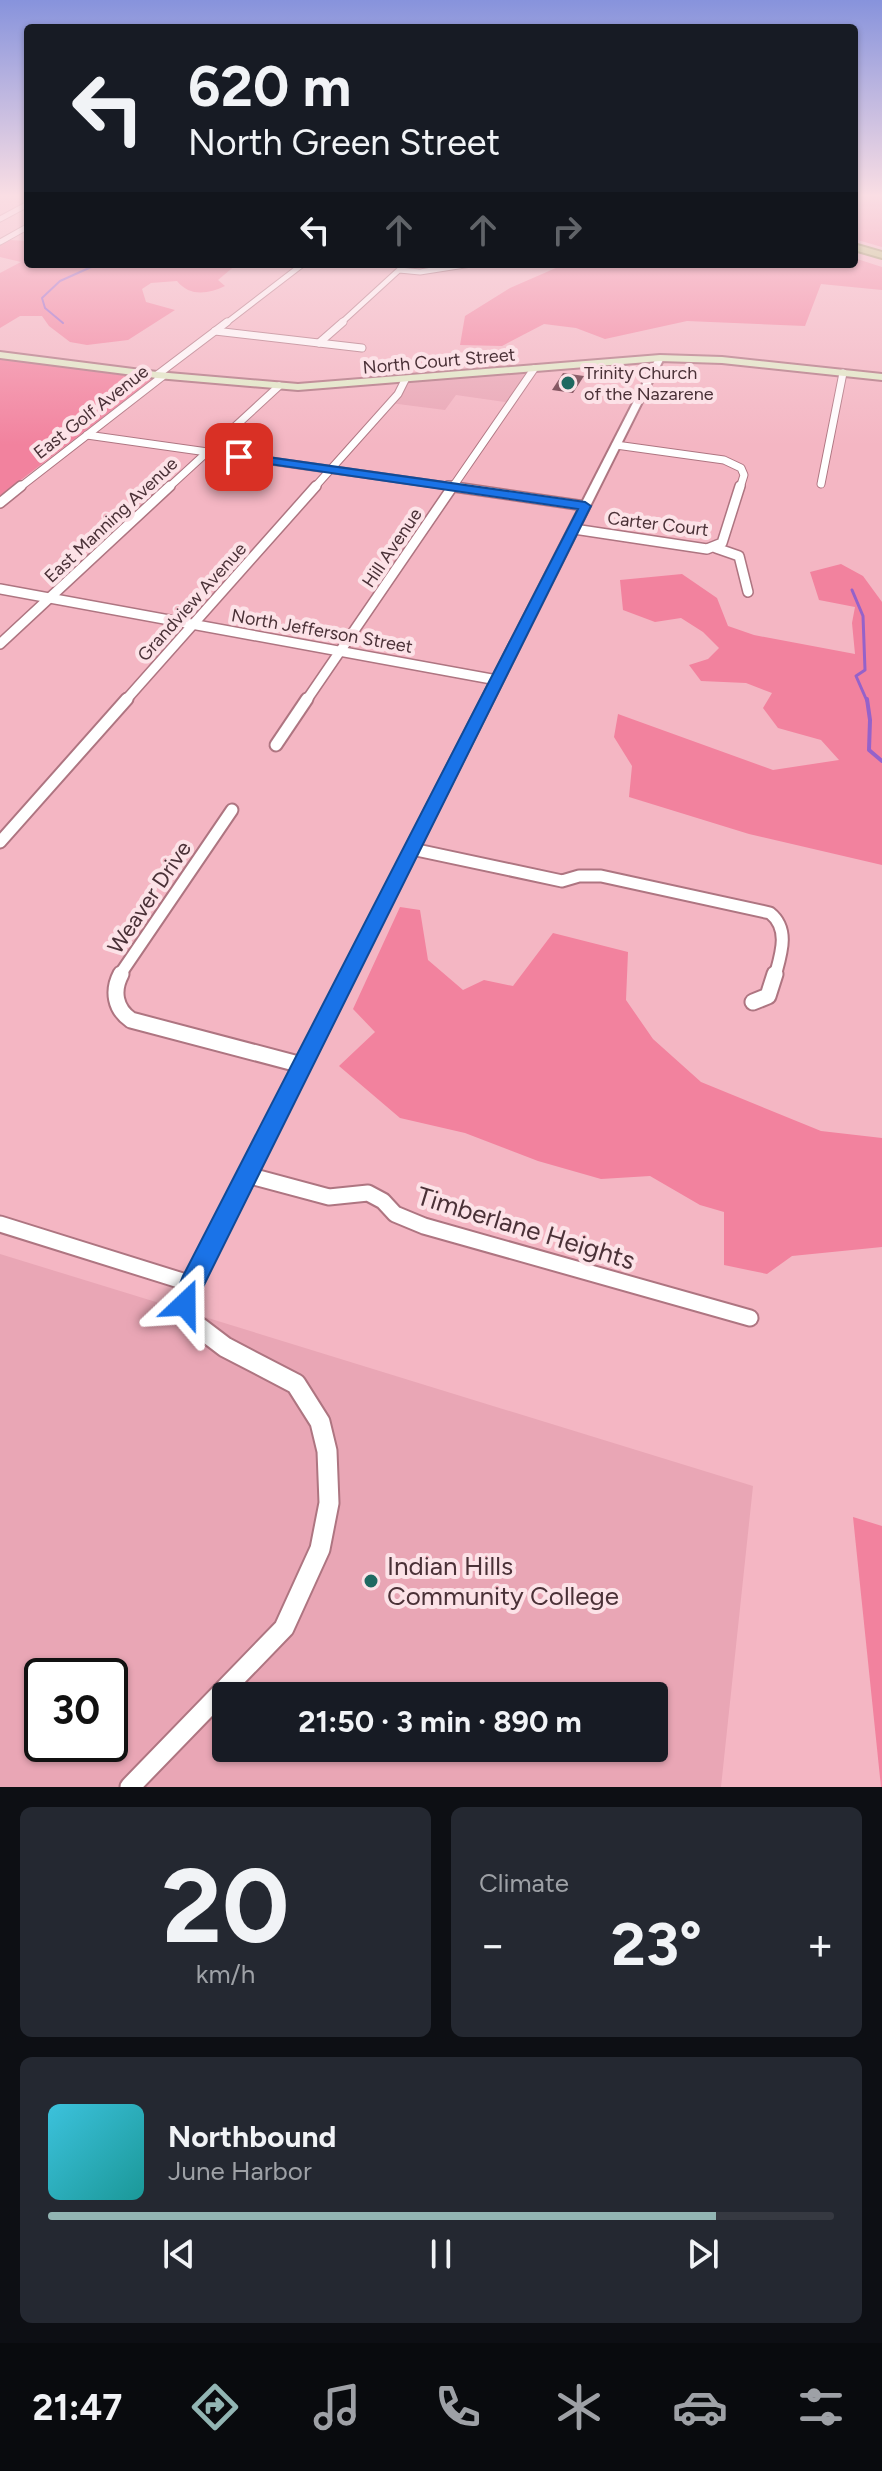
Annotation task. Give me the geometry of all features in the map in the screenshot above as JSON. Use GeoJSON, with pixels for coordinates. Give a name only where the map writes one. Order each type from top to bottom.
{"type":"FeatureCollection","features":[{"type":"Feature","properties":{"kind":"main road","name":"North Court Street"},"geometry":{"type":"LineString","coordinates":[[0,355],[160,376],[279,386],[327,387],[660,358],[722,360],[882,377]]}},
{"type":"Feature","properties":{"kind":"street","name":"East Golf Avenue"},"geometry":{"type":"LineString","coordinates":[[0,503],[284,278]]}},
{"type":"Feature","properties":{"kind":"street"},"geometry":{"type":"LineString","coordinates":[[319,343],[390,278]]}},
{"type":"Feature","properties":{"kind":"street"},"geometry":{"type":"LineString","coordinates":[[215,331],[362,348]]}},
{"type":"Feature","properties":{"kind":"street"},"geometry":{"type":"LineString","coordinates":[[130,1787],[284,1628],[320,1549],[329,1503],[327,1451],[320,1422],[296,1384],[225,1347],[187,1319],[185,1304],[192,1284],[660,358]]}},
{"type":"Feature","properties":{"kind":"street","name":"Hill Avenue"},"geometry":{"type":"LineString","coordinates":[[276,745],[534,369]]}},
{"type":"Feature","properties":{"kind":"street"},"geometry":{"type":"LineString","coordinates":[[821,484],[843,373]]}},
{"type":"Feature","properties":{"kind":"street","name":"Grandview Avenue"},"geometry":{"type":"LineString","coordinates":[[0,842],[398,394],[405,380]]}},
{"type":"Feature","properties":{"kind":"street","name":"East Manning Avenue"},"geometry":{"type":"LineString","coordinates":[[0,644],[279,386]]}},
{"type":"Feature","properties":{"kind":"street"},"geometry":{"type":"LineString","coordinates":[[87,435],[585,506]]}},
{"type":"Feature","properties":{"kind":"street","name":"Carter Court"},"geometry":{"type":"LineString","coordinates":[[574,529],[716,548],[722,543],[744,475],[741,468],[724,460],[616,445]]}},
{"type":"Feature","properties":{"kind":"street"},"geometry":{"type":"LineString","coordinates":[[716,548],[739,556],[748,592]]}},
{"type":"Feature","properties":{"kind":"street","name":"North Jefferson Street"},"geometry":{"type":"LineString","coordinates":[[0,589],[497,680]]}},
{"type":"Feature","properties":{"kind":"street","name":"Weaver Drive"},"geometry":{"type":"LineString","coordinates":[[232,810],[118,978],[114,994],[117,1007],[125,1018],[139,1023],[302,1065]]}},
{"type":"Feature","properties":{"kind":"street"},"geometry":{"type":"LineString","coordinates":[[412,849],[562,881],[579,876],[601,876],[770,913],[779,920],[784,930],[768,996],[753,1002]]}},
{"type":"Feature","properties":{"kind":"street","name":"Timberlane Heights"},"geometry":{"type":"LineString","coordinates":[[247,1175],[329,1197],[368,1193],[383,1201],[395,1214],[424,1226],[750,1318]]}},
{"type":"Feature","properties":{"kind":"street"},"geometry":{"type":"LineString","coordinates":[[0,1224],[192,1284]]}},
{"type":"Feature","properties":{"kind":"shaded area"},"geometry":{"type":"Polygon","coordinates":[[[0,278],[220,278],[218,280],[225,286],[212,291],[193,292],[177,281],[151,283],[142,289],[146,302],[175,310],[128,340],[87,345],[70,342],[49,326],[42,316],[20,316],[0,328],[0,278]]]}},
{"type":"Feature","properties":{"kind":"shaded area"},"geometry":{"type":"Polygon","coordinates":[[[532,278],[882,278],[882,290],[821,284],[805,326],[687,321],[605,339],[576,328],[544,324],[502,346],[460,345],[465,316],[532,278]]]}},
{"type":"Feature","properties":{"kind":"shaded area"},"geometry":{"type":"Polygon","coordinates":[[[0,359],[153,379],[0,496],[0,359]]]}},
{"type":"Feature","properties":{"kind":"shaded area"},"geometry":{"type":"Polygon","coordinates":[[[534,369],[512,403],[456,395],[445,410],[390,403],[405,380],[534,369]]]}},
{"type":"Feature","properties":{"kind":"shaded area"},"geometry":{"type":"Polygon","coordinates":[[[841,564],[863,576],[882,602],[882,865],[749,834],[629,797],[632,766],[614,737],[618,714],[773,770],[839,760],[821,740],[778,728],[763,708],[772,693],[746,683],[701,681],[689,665],[708,659],[719,648],[703,632],[681,618],[655,622],[623,610],[620,580],[682,574],[717,598],[728,626],[754,635],[855,654],[852,623],[855,607],[819,600],[810,572],[841,564]]]}},
{"type":"Feature","properties":{"kind":"shaded area"},"geometry":{"type":"Polygon","coordinates":[[[400,907],[420,910],[428,960],[463,990],[484,980],[513,986],[553,933],[628,952],[626,1000],[653,1039],[701,1082],[821,1131],[882,1138],[882,1247],[792,1256],[767,1274],[724,1265],[724,1212],[700,1205],[650,1176],[601,1179],[538,1161],[465,1133],[400,1118],[339,1066],[375,1032],[353,1009],[400,907]]]}},
{"type":"Feature","properties":{"kind":"shaded area","name":"Indian Hills Community College"},"geometry":{"type":"Polygon","coordinates":[[[0,1254],[753,1486],[721,1787],[0,1787],[0,1254]]]}},
{"type":"Feature","properties":{"kind":"shaded area"},"geometry":{"type":"Polygon","coordinates":[[[853,1517],[882,1526],[882,1787],[881,1787],[853,1517]]]}},
{"type":"Feature","properties":{"kind":"building","name":"Trinity Church of the Nazarene"},"geometry":{"type":"Polygon","coordinates":[[[563,373],[584,376],[573,393],[552,390],[563,373]]]}},
{"type":"Feature","properties":{"kind":"waterway"},"geometry":{"type":"LineString","coordinates":[[63,323],[45,308],[42,298],[66,278]]}},
{"type":"Feature","properties":{"kind":"waterway"},"geometry":{"type":"LineString","coordinates":[[852,590],[863,616],[865,670],[856,676],[867,701]]}},
{"type":"Feature","properties":{"kind":"waterway"},"geometry":{"type":"LineString","coordinates":[[867,699],[869,750],[882,761]]}},
{"type":"Feature","properties":{"kind":"place","name":"Trinity Church of the Nazarene"},"geometry":{"type":"Point","coordinates":[568,383]}},
{"type":"Feature","properties":{"kind":"place","name":"Indian Hills Community College"},"geometry":{"type":"Point","coordinates":[371,1581]}},
{"type":"Feature","properties":{"kind":"route"},"geometry":{"type":"LineString","coordinates":[[185,1304],[192,1284],[585,506],[239,457]]}}]}
